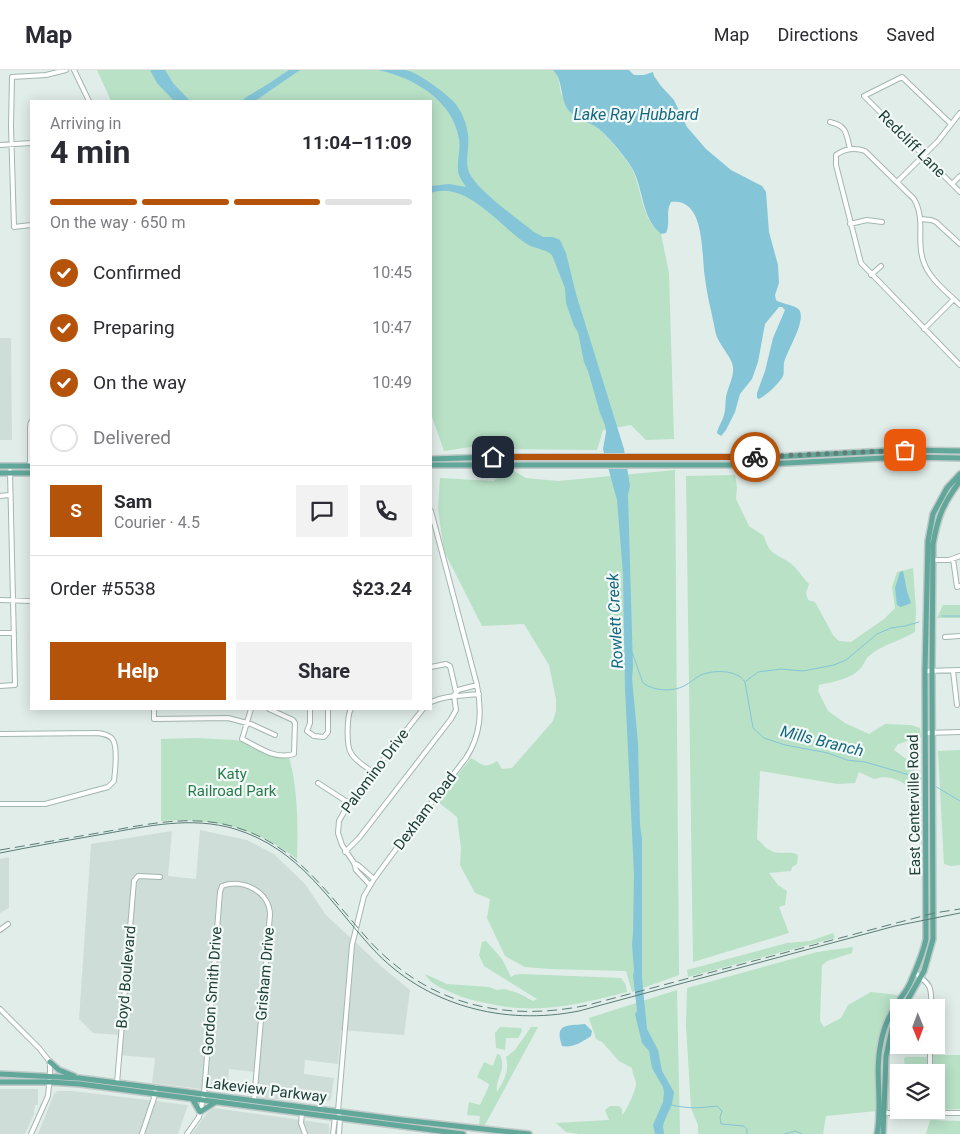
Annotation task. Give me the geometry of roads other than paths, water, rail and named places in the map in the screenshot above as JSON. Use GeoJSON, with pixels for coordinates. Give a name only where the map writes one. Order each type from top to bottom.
{"type":"FeatureCollection","features":[{"type":"Feature","properties":{"kind":"main road"},"geometry":{"type":"LineString","coordinates":[[432,459],[493,457],[772,457],[895,450],[960,451]]}},
{"type":"Feature","properties":{"kind":"main road"},"geometry":{"type":"LineString","coordinates":[[895,450],[895,457]]}},
{"type":"Feature","properties":{"kind":"main road"},"geometry":{"type":"LineString","coordinates":[[682,464],[686,460],[700,460],[705,457]]}},
{"type":"Feature","properties":{"kind":"main road"},"geometry":{"type":"LineString","coordinates":[[735,457],[735,465]]}},
{"type":"Feature","properties":{"kind":"main road"},"geometry":{"type":"LineString","coordinates":[[432,465],[735,465],[895,457],[960,458]]}},
{"type":"Feature","properties":{"kind":"main road"},"geometry":{"type":"LineString","coordinates":[[948,457],[960,462]]}},
{"type":"Feature","properties":{"kind":"main road"},"geometry":{"type":"LineString","coordinates":[[0,466],[30,466]]}},
{"type":"Feature","properties":{"kind":"main road"},"geometry":{"type":"LineString","coordinates":[[0,473],[30,473]]}},
{"type":"Feature","properties":{"kind":"main road","name":"East Centerville Road"},"geometry":{"type":"LineString","coordinates":[[883,1134],[878,1070],[881,1042],[893,1010],[918,968],[924,947],[927,921],[926,828],[929,806],[929,761],[932,733],[930,560],[928,541],[933,514],[947,488],[960,474]]}},
{"type":"Feature","properties":{"kind":"main road","name":"East Centerville Road"},"geometry":{"type":"LineString","coordinates":[[929,761],[925,733],[925,671],[930,560],[942,508],[960,481]]}},
{"type":"Feature","properties":{"kind":"main road","name":"East Centerville Road"},"geometry":{"type":"LineString","coordinates":[[908,999],[921,978],[932,946],[934,931],[933,828],[929,806]]}},
{"type":"Feature","properties":{"kind":"main road"},"geometry":{"type":"LineString","coordinates":[[926,828],[933,828]]}},
{"type":"Feature","properties":{"kind":"main road"},"geometry":{"type":"LineString","coordinates":[[927,881],[934,881]]}},
{"type":"Feature","properties":{"kind":"main road"},"geometry":{"type":"LineString","coordinates":[[924,947],[932,946]]}},
{"type":"Feature","properties":{"kind":"main road","name":"East Centerville Road"},"geometry":{"type":"LineString","coordinates":[[877,1134],[882,1113],[886,1056],[890,1037]]}},
{"type":"Feature","properties":{"kind":"main road"},"geometry":{"type":"LineString","coordinates":[[50,1062],[59,1070],[79,1078]]}},
{"type":"Feature","properties":{"kind":"main road","name":"Lakeview Parkway"},"geometry":{"type":"LineString","coordinates":[[0,1074],[79,1078],[529,1134]]}},
{"type":"Feature","properties":{"kind":"main road","name":"Lakeview Parkway"},"geometry":{"type":"LineString","coordinates":[[0,1082],[50,1082],[117,1089],[462,1134]]}},
{"type":"Feature","properties":{"kind":"main road"},"geometry":{"type":"LineString","coordinates":[[117,1083],[117,1089]]}},
{"type":"Feature","properties":{"kind":"main road"},"geometry":{"type":"LineString","coordinates":[[192,1100],[197,1104],[200,1112],[214,1103]]}},
{"type":"Feature","properties":{"kind":"main road"},"geometry":{"type":"LineString","coordinates":[[253,1107],[254,1101]]}},
{"type":"Feature","properties":{"kind":"main road"},"geometry":{"type":"LineString","coordinates":[[462,1127],[462,1134]]}},
{"type":"Feature","properties":{"kind":"street"},"geometry":{"type":"LineString","coordinates":[[30,225],[14,227],[12,77],[46,75],[66,70]]}},
{"type":"Feature","properties":{"kind":"street"},"geometry":{"type":"LineString","coordinates":[[74,70],[89,100]]}},
{"type":"Feature","properties":{"kind":"street","name":"Redcliff Lane"},"geometry":{"type":"LineString","coordinates":[[950,123],[902,77],[864,96],[960,192]]}},
{"type":"Feature","properties":{"kind":"street"},"geometry":{"type":"LineString","coordinates":[[897,182],[938,141],[950,123],[960,113]]}},
{"type":"Feature","properties":{"kind":"street"},"geometry":{"type":"LineString","coordinates":[[830,122],[840,124],[845,129],[850,149]]}},
{"type":"Feature","properties":{"kind":"street"},"geometry":{"type":"LineString","coordinates":[[0,145],[30,143]]}},
{"type":"Feature","properties":{"kind":"street"},"geometry":{"type":"LineString","coordinates":[[960,305],[937,282],[924,263],[921,250],[920,209],[914,199],[865,150],[859,148],[850,149],[836,155],[836,165],[861,263],[960,365]]}},
{"type":"Feature","properties":{"kind":"street"},"geometry":{"type":"LineString","coordinates":[[952,184],[960,176]]}},
{"type":"Feature","properties":{"kind":"street"},"geometry":{"type":"LineString","coordinates":[[850,224],[868,220],[882,222]]}},
{"type":"Feature","properties":{"kind":"street"},"geometry":{"type":"LineString","coordinates":[[920,220],[936,222],[960,244]]}},
{"type":"Feature","properties":{"kind":"street"},"geometry":{"type":"LineString","coordinates":[[871,275],[881,266]]}},
{"type":"Feature","properties":{"kind":"street"},"geometry":{"type":"LineString","coordinates":[[924,329],[954,299]]}},
{"type":"Feature","properties":{"kind":"street"},"geometry":{"type":"LineString","coordinates":[[30,426],[30,466]]}},
{"type":"Feature","properties":{"kind":"street"},"geometry":{"type":"LineString","coordinates":[[0,686],[15,685],[9,495],[10,466]]}},
{"type":"Feature","properties":{"kind":"street"},"geometry":{"type":"LineString","coordinates":[[0,496],[9,495]]}},
{"type":"Feature","properties":{"kind":"street","name":"Dexham Road"},"geometry":{"type":"LineString","coordinates":[[333,1134],[338,1111],[352,945],[362,903],[374,879],[470,752],[477,736],[480,722],[477,685],[432,516]]}},
{"type":"Feature","properties":{"kind":"street"},"geometry":{"type":"LineString","coordinates":[[930,560],[953,559],[960,556]]}},
{"type":"Feature","properties":{"kind":"street"},"geometry":{"type":"LineString","coordinates":[[953,559],[958,587]]}},
{"type":"Feature","properties":{"kind":"street"},"geometry":{"type":"LineString","coordinates":[[0,600],[30,601]]}},
{"type":"Feature","properties":{"kind":"street"},"geometry":{"type":"LineString","coordinates":[[0,633],[14,633]]}},
{"type":"Feature","properties":{"kind":"street"},"geometry":{"type":"LineString","coordinates":[[945,637],[960,636]]}},
{"type":"Feature","properties":{"kind":"street"},"geometry":{"type":"LineString","coordinates":[[345,852],[359,838],[456,710],[450,666],[446,664],[432,667]]}},
{"type":"Feature","properties":{"kind":"street"},"geometry":{"type":"LineString","coordinates":[[925,671],[960,670]]}},
{"type":"Feature","properties":{"kind":"street"},"geometry":{"type":"LineString","coordinates":[[953,671],[957,705]]}},
{"type":"Feature","properties":{"kind":"street"},"geometry":{"type":"LineString","coordinates":[[432,702],[477,685]]}},
{"type":"Feature","properties":{"kind":"street"},"geometry":{"type":"LineString","coordinates":[[455,694],[460,696],[479,694]]}},
{"type":"Feature","properties":{"kind":"street"},"geometry":{"type":"LineString","coordinates":[[154,710],[154,719],[228,718],[247,722],[275,735]]}},
{"type":"Feature","properties":{"kind":"street"},"geometry":{"type":"LineString","coordinates":[[250,710],[242,739],[271,755],[294,754],[295,723],[293,720],[271,710]]}},
{"type":"Feature","properties":{"kind":"street"},"geometry":{"type":"LineString","coordinates":[[310,710],[310,723],[307,732],[314,736],[326,735],[328,732],[328,710]]}},
{"type":"Feature","properties":{"kind":"street"},"geometry":{"type":"LineString","coordinates":[[350,710],[348,720],[349,749],[352,755],[373,772]]}},
{"type":"Feature","properties":{"kind":"street","name":"Palomino Drive"},"geometry":{"type":"LineString","coordinates":[[374,879],[354,863],[345,852],[338,828],[342,814],[349,803],[422,710]]}},
{"type":"Feature","properties":{"kind":"street"},"geometry":{"type":"LineString","coordinates":[[925,733],[960,732]]}},
{"type":"Feature","properties":{"kind":"street"},"geometry":{"type":"LineString","coordinates":[[0,734],[98,733],[108,736],[113,741],[115,747],[114,781],[108,787],[45,804],[0,804]]}},
{"type":"Feature","properties":{"kind":"street"},"geometry":{"type":"LineString","coordinates":[[318,783],[349,803]]}},
{"type":"Feature","properties":{"kind":"street","name":"Palomino Drive"},"geometry":{"type":"LineString","coordinates":[[354,863],[360,877],[370,885]]}},
{"type":"Feature","properties":{"kind":"street","name":"Boyd Boulevard"},"geometry":{"type":"LineString","coordinates":[[117,1083],[134,881],[136,876],[140,875],[160,877]]}},
{"type":"Feature","properties":{"kind":"street","name":"Grisham Drive"},"geometry":{"type":"LineString","coordinates":[[221,888],[226,884],[250,887],[263,896],[269,905],[254,1101]]}},
{"type":"Feature","properties":{"kind":"street","name":"Gordon Smith Drive"},"geometry":{"type":"LineString","coordinates":[[186,1134],[193,1126],[200,1112],[204,1094],[221,888]]}},
{"type":"Feature","properties":{"kind":"street"},"geometry":{"type":"LineString","coordinates":[[0,930],[8,924]]}},
{"type":"Feature","properties":{"kind":"street"},"geometry":{"type":"LineString","coordinates":[[914,972],[928,982],[932,990],[932,999]]}},
{"type":"Feature","properties":{"kind":"street"},"geometry":{"type":"LineString","coordinates":[[0,1009],[50,1062],[48,1096],[31,1134]]}},
{"type":"Feature","properties":{"kind":"street"},"geometry":{"type":"LineString","coordinates":[[142,1134],[156,1087]]}},
{"type":"Feature","properties":{"kind":"street"},"geometry":{"type":"LineString","coordinates":[[302,1113],[301,1123],[305,1134]]}},
{"type":"Feature","properties":{"kind":"street"},"geometry":{"type":"LineString","coordinates":[[882,1113],[890,1113]]}},
{"type":"Feature","properties":{"kind":"street"},"geometry":{"type":"LineString","coordinates":[[945,1113],[960,1113]]}},
{"type":"Feature","properties":{"kind":"street","name":"Dexham Road"},"geometry":{"type":"LineString","coordinates":[[337,1118],[339,1134]]}},
{"type":"Feature","properties":{"kind":"water"},"geometry":{"type":"Polygon","coordinates":[[[150,70],[165,70],[173,83],[189,100],[173,100],[157,83],[150,70]]]}},
{"type":"Feature","properties":{"kind":"water"},"geometry":{"type":"Polygon","coordinates":[[[289,70],[300,70],[256,100],[243,100],[289,70]]]}},
{"type":"Feature","properties":{"kind":"water"},"geometry":{"type":"Polygon","coordinates":[[[378,70],[410,71],[430,82],[453,101],[461,112],[466,126],[468,140],[467,166],[476,183],[491,198],[534,232],[543,237],[553,237],[560,240],[566,253],[576,294],[624,449],[630,486],[628,495],[632,678],[638,743],[642,839],[642,978],[647,1029],[658,1050],[662,1071],[674,1092],[672,1104],[664,1122],[664,1134],[655,1134],[653,1125],[663,1102],[663,1087],[652,1068],[649,1051],[642,1043],[635,1014],[637,1011],[632,944],[634,874],[625,688],[623,574],[617,500],[603,449],[606,432],[605,425],[584,362],[578,332],[566,303],[565,288],[552,255],[547,251],[527,244],[470,199],[458,193],[444,191],[432,193],[432,186],[449,184],[466,187],[458,172],[459,139],[455,125],[449,113],[429,92],[405,78],[378,70]]]}},
{"type":"Feature","properties":{"kind":"water","name":"Lake Ray Hubbard"},"geometry":{"type":"Polygon","coordinates":[[[553,70],[629,70],[634,75],[644,75],[653,72],[661,86],[674,100],[687,127],[706,149],[731,170],[762,186],[766,192],[769,232],[778,265],[779,283],[775,295],[776,300],[798,309],[801,316],[800,323],[784,363],[782,378],[772,390],[759,399],[757,398],[757,393],[765,371],[773,338],[785,310],[779,307],[765,324],[758,362],[752,379],[740,394],[735,412],[721,436],[717,433],[725,413],[726,397],[733,375],[733,367],[716,335],[706,285],[700,230],[696,218],[691,209],[682,203],[671,202],[668,210],[666,233],[661,234],[646,212],[639,185],[632,168],[616,146],[600,130],[570,112],[564,102],[559,79],[553,70]]]}},
{"type":"Feature","properties":{"kind":"water"},"geometry":{"type":"Polygon","coordinates":[[[903,571],[911,603],[901,607],[897,605],[895,588],[900,572],[903,571]]]}},
{"type":"Feature","properties":{"kind":"water"},"geometry":{"type":"Polygon","coordinates":[[[585,1024],[592,1031],[591,1036],[574,1045],[562,1046],[560,1039],[561,1029],[568,1026],[585,1024]]]}},
{"type":"Feature","properties":{"kind":"waterway"},"geometry":{"type":"LineString","coordinates":[[942,616],[960,616]]}},
{"type":"Feature","properties":{"kind":"waterway"},"geometry":{"type":"LineString","coordinates":[[746,681],[758,672],[781,669],[803,671],[834,665],[846,660],[877,634],[891,628],[919,622]]}},
{"type":"Feature","properties":{"kind":"waterway","name":"Mills Branch"},"geometry":{"type":"LineString","coordinates":[[632,652],[643,683],[658,689],[669,690],[679,688],[701,675],[712,672],[731,673],[741,678],[745,682],[753,728],[764,738],[785,745],[828,753],[847,760],[865,762],[923,779]]}},
{"type":"Feature","properties":{"kind":"waterway","name":"Mills Branch"},"geometry":{"type":"LineString","coordinates":[[935,786],[960,801]]}},
{"type":"Feature","properties":{"kind":"waterway"},"geometry":{"type":"LineString","coordinates":[[671,1105],[694,1108],[717,1106],[722,1111],[720,1117],[721,1124],[744,1126],[747,1129],[747,1134]]}},
{"type":"Feature","properties":{"kind":"waterway"},"geometry":{"type":"LineString","coordinates":[[785,1134],[795,1131],[802,1134]]}},
{"type":"Feature","properties":{"kind":"tram line"},"geometry":{"type":"LineString","coordinates":[[0,853],[137,828],[170,824],[202,823],[235,829],[258,838],[278,849],[296,863],[312,878],[372,948],[393,968],[416,984],[441,997],[467,1007],[522,1016],[551,1015],[579,1011],[895,926],[960,913]]}},
{"type":"Feature","properties":{"kind":"railway"},"geometry":{"type":"LineString","coordinates":[[0,850],[170,822],[202,821],[235,827],[257,835],[276,845],[293,858],[323,887],[366,937],[389,960],[414,978],[440,993],[467,1003],[496,1009],[526,1011],[556,1010],[588,1005],[934,913],[960,909]]}},
{"type":"Feature","properties":{"kind":"water label","name":"Rowlett Creek"},"geometry":{"type":"Point","coordinates":[615,621]}},
{"type":"Feature","properties":{"kind":"park label","name":"Katy Railroad Park"},"geometry":{"type":"Point","coordinates":[232,782]}}]}
